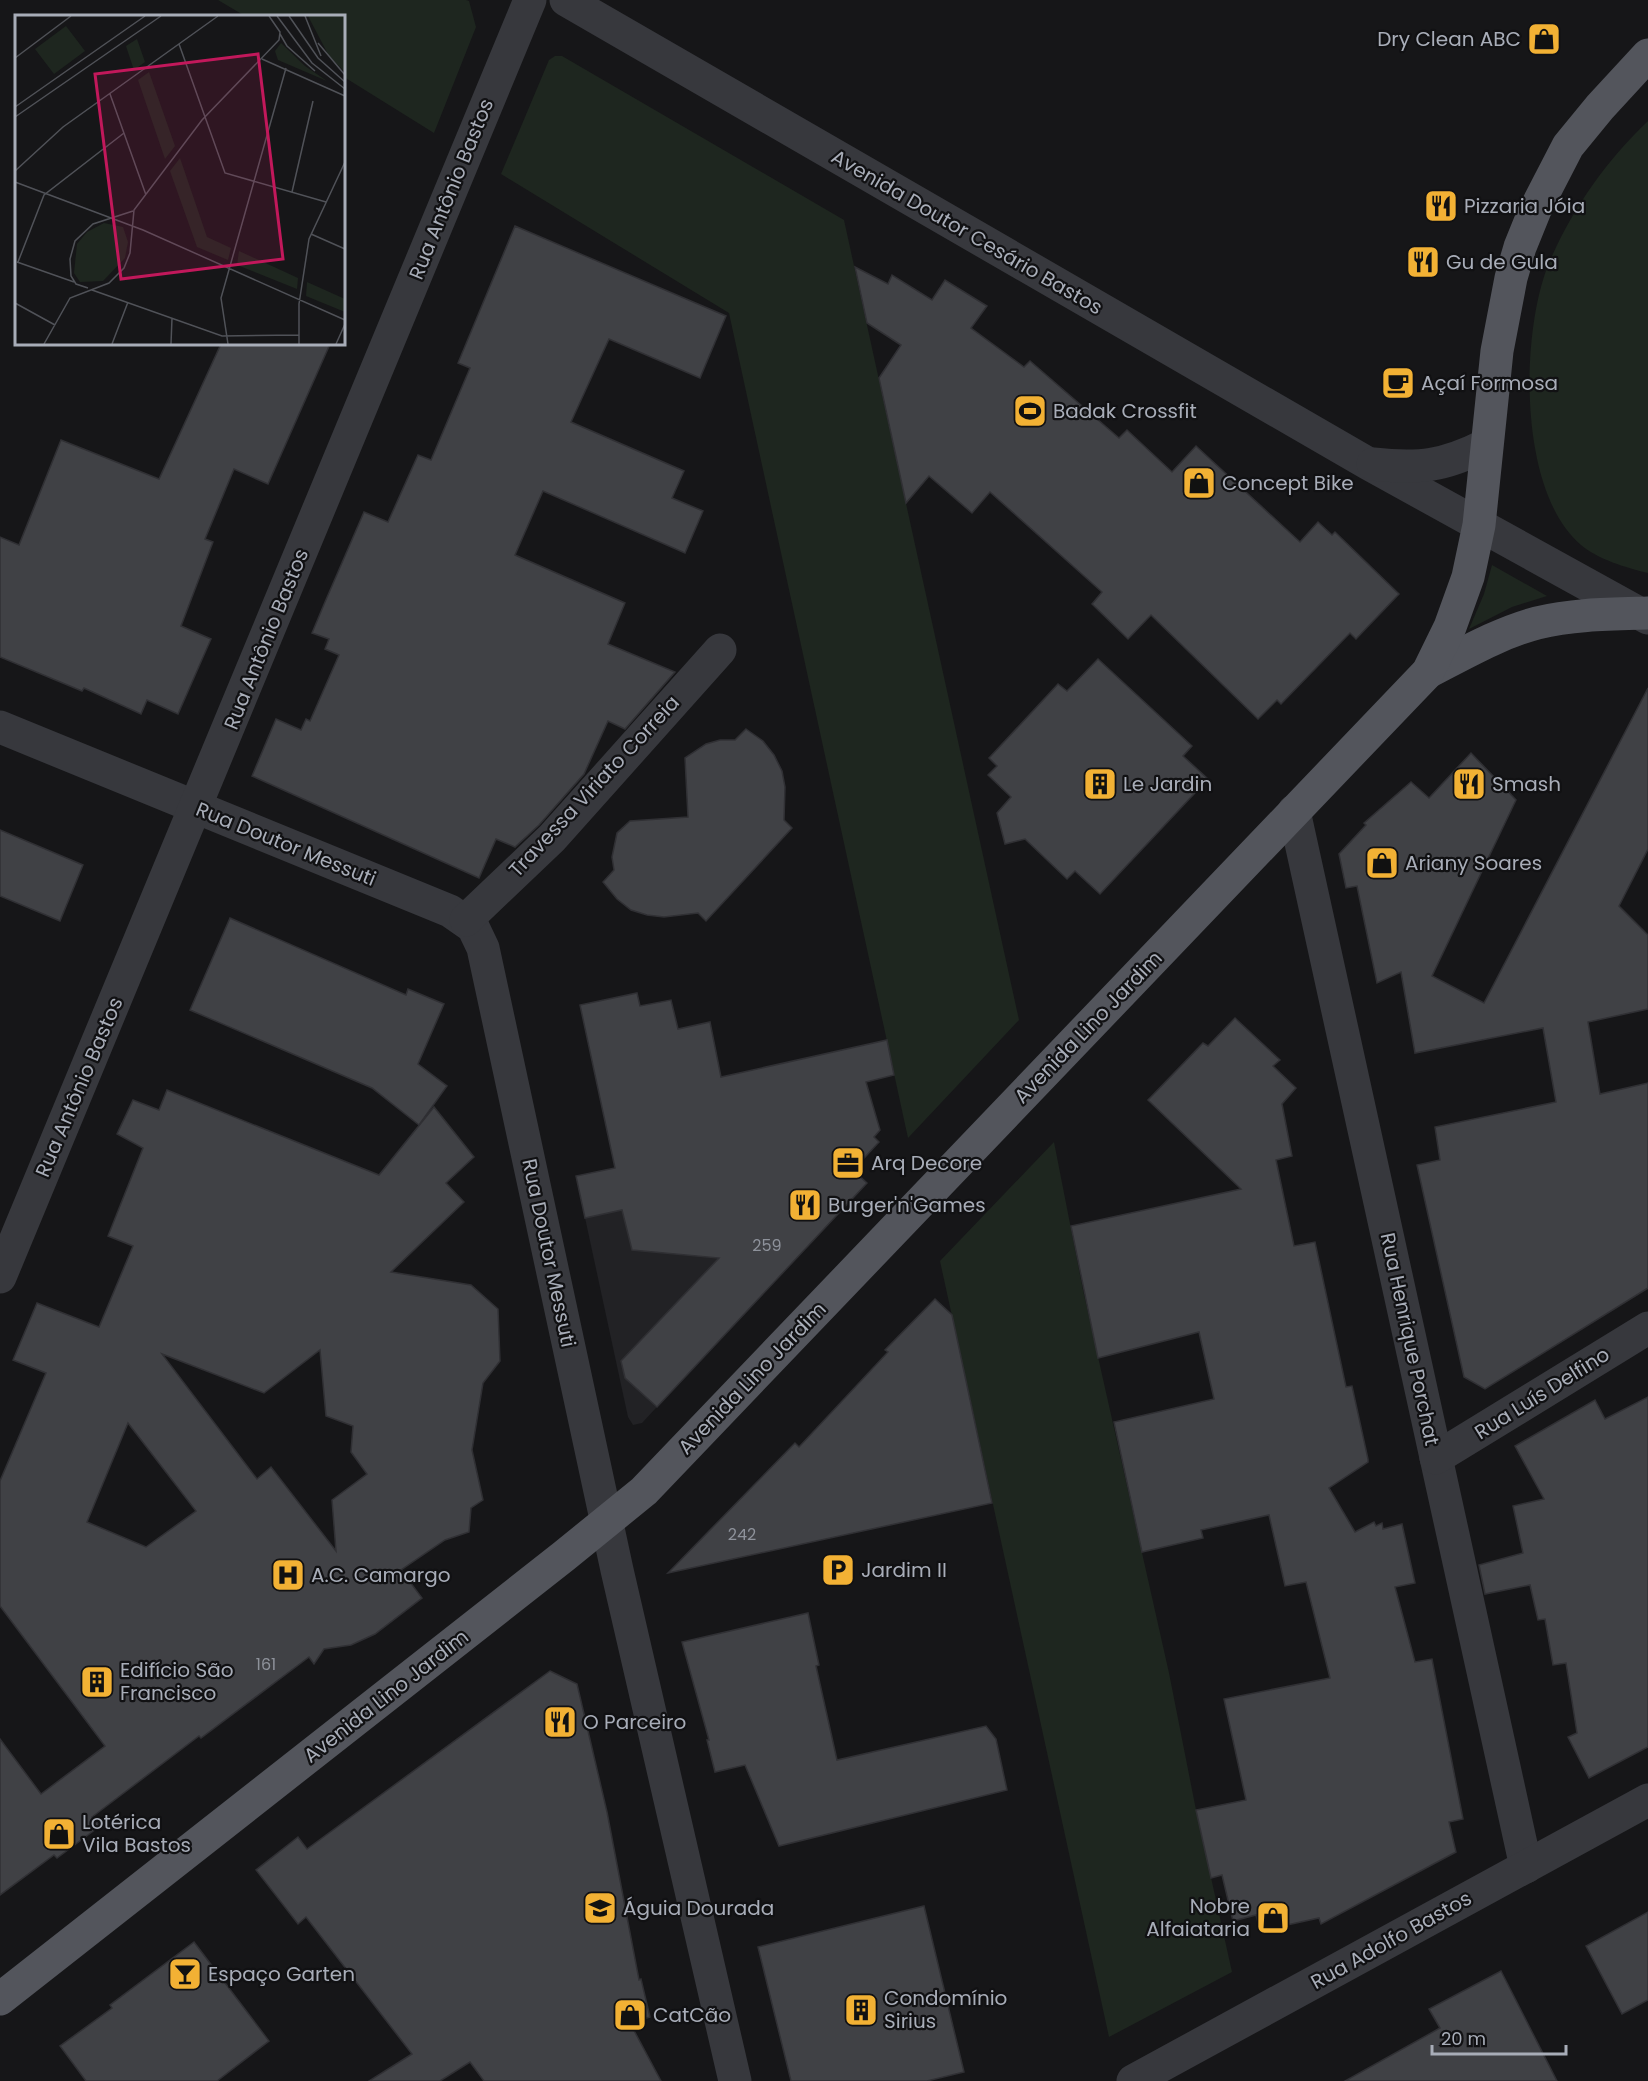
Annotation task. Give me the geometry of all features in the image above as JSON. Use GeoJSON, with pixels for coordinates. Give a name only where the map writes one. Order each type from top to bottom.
{"type":"FeatureCollection","features":[{"type":"Feature","properties":{"kind":"main road","name":"Avenida Lino Jardim"},"geometry":{"type":"LineString","coordinates":[[0,1999],[644,1491],[1428,672],[1450,627],[1468,577],[1479,525],[1497,351],[1511,278],[1523,238],[1568,146],[1648,55]]}},
{"type":"Feature","properties":{"kind":"main road","name":"Avenida Lino Jardim"},"geometry":{"type":"LineString","coordinates":[[1428,672],[1491,640],[1537,623],[1568,617],[1645,615]]}},
{"type":"Feature","properties":{"kind":"street","name":"Rua Antônio Bastos"},"geometry":{"type":"LineString","coordinates":[[0,1277],[530,0]]}},
{"type":"Feature","properties":{"kind":"street","name":"Avenida Doutor Cesário Bastos"},"geometry":{"type":"LineString","coordinates":[[566,0],[1369,464],[1645,615]]}},
{"type":"Feature","properties":{"kind":"street","name":"Avenida Doutor Cesário Bastos"},"geometry":{"type":"LineString","coordinates":[[1369,464],[1400,467],[1442,464],[1486,446]]}},
{"type":"Feature","properties":{"kind":"street","name":"Travessa Viriato Correia"},"geometry":{"type":"LineString","coordinates":[[466,920],[552,837],[720,650]]}},
{"type":"Feature","properties":{"kind":"street","name":"Rua Doutor Messuti"},"geometry":{"type":"LineString","coordinates":[[0,727],[450,911],[473,927],[483,948],[606,1522],[735,2081]]}},
{"type":"Feature","properties":{"kind":"street","name":"Rua Henrique Porchat"},"geometry":{"type":"LineString","coordinates":[[1294,812],[1526,1867]]}},
{"type":"Feature","properties":{"kind":"street","name":"Rua Luís Delfino"},"geometry":{"type":"LineString","coordinates":[[1437,1458],[1648,1328]]}},
{"type":"Feature","properties":{"kind":"street","name":"Rua Adolfo Bastos"},"geometry":{"type":"LineString","coordinates":[[1133,2081],[1648,1800]]}},
{"type":"Feature","properties":{"kind":"shaded area"},"geometry":{"type":"Polygon","coordinates":[[[218,0],[466,0],[469,1],[476,27],[434,133],[345,78],[345,15],[243,15],[218,0]]]}},
{"type":"Feature","properties":{"kind":"shaded area"},"geometry":{"type":"Polygon","coordinates":[[[555,56],[562,56],[844,220],[1019,1020],[908,1138],[729,313],[501,174],[549,60],[555,56]]]}},
{"type":"Feature","properties":{"kind":"shaded area"},"geometry":{"type":"Polygon","coordinates":[[[1648,121],[1648,573],[1595,555],[1581,545],[1560,521],[1545,488],[1536,451],[1530,410],[1530,369],[1539,293],[1558,243],[1579,205],[1604,169],[1648,121]]]}},
{"type":"Feature","properties":{"kind":"shaded area"},"geometry":{"type":"Polygon","coordinates":[[[1492,565],[1547,596],[1512,607],[1469,629],[1484,594],[1492,565]]]}},
{"type":"Feature","properties":{"kind":"shaded area"},"geometry":{"type":"Polygon","coordinates":[[[1054,1142],[1083,1290],[1169,1673],[1196,1810],[1232,1972],[1109,2037],[940,1261],[1054,1142]]]}},
{"type":"Feature","properties":{"kind":"shaded area"},"geometry":{"type":"Polygon","coordinates":[[[642,1162],[769,1286],[642,1423],[633,1425],[628,1417],[576,1176],[642,1162]]]}},
{"type":"Feature","properties":{"kind":"building"},"geometry":{"type":"Polygon","coordinates":[[[515,226],[726,316],[700,378],[609,339],[571,422],[684,471],[672,498],[703,511],[685,553],[543,491],[515,555],[625,603],[608,644],[675,672],[625,729],[608,721],[584,774],[539,825],[515,847],[496,839],[479,878],[252,776],[276,719],[301,730],[306,719],[310,721],[339,655],[325,649],[329,639],[312,633],[364,512],[388,522],[418,455],[431,460],[470,368],[458,363],[515,226]]]}},
{"type":"Feature","properties":{"kind":"building"},"geometry":{"type":"Polygon","coordinates":[[[855,267],[888,284],[892,275],[932,300],[945,280],[987,306],[971,328],[1024,367],[1030,361],[1119,438],[1127,430],[1172,472],[1196,446],[1300,542],[1318,522],[1332,535],[1335,532],[1399,594],[1356,639],[1350,633],[1281,704],[1277,700],[1258,719],[1151,615],[1128,639],[1092,604],[1102,592],[990,492],[972,513],[929,476],[906,503],[879,378],[901,345],[867,323],[855,267]]]}},
{"type":"Feature","properties":{"kind":"building"},"geometry":{"type":"Polygon","coordinates":[[[221,345],[330,345],[268,484],[234,469],[205,539],[213,542],[181,626],[211,639],[178,714],[147,700],[141,714],[84,688],[82,691],[0,657],[0,537],[19,545],[61,440],[159,479],[221,345]]]}},
{"type":"Feature","properties":{"kind":"building","name":"Le Jardin"},"geometry":{"type":"Polygon","coordinates":[[[1098,659],[1192,746],[1183,756],[1208,779],[1100,894],[1075,871],[1067,879],[1025,839],[1005,844],[997,813],[1011,797],[988,775],[997,766],[989,758],[1058,684],[1067,691],[1098,659]]]}},
{"type":"Feature","properties":{"kind":"building"},"geometry":{"type":"Polygon","coordinates":[[[1648,688],[1648,849],[1619,906],[1648,935],[1648,1009],[1588,1022],[1600,1094],[1648,1083],[1648,1288],[1485,1389],[1464,1377],[1417,1165],[1440,1160],[1435,1127],[1556,1102],[1543,1028],[1415,1053],[1401,972],[1377,983],[1357,886],[1346,888],[1339,854],[1366,825],[1364,823],[1411,782],[1429,798],[1471,753],[1516,800],[1432,976],[1484,1003],[1648,688]]]}},
{"type":"Feature","properties":{"kind":"building"},"geometry":{"type":"Polygon","coordinates":[[[746,729],[763,741],[774,755],[782,771],[785,787],[784,820],[792,828],[706,921],[698,913],[664,917],[631,910],[617,899],[603,882],[614,870],[612,857],[617,833],[630,821],[688,817],[685,758],[706,744],[720,740],[735,740],[746,729]]]}},
{"type":"Feature","properties":{"kind":"building"},"geometry":{"type":"Polygon","coordinates":[[[0,830],[83,865],[60,921],[0,896],[0,830]]]}},
{"type":"Feature","properties":{"kind":"building"},"geometry":{"type":"Polygon","coordinates":[[[230,918],[406,995],[408,989],[444,1004],[418,1064],[447,1086],[419,1125],[372,1088],[190,1010],[230,918]]]}},
{"type":"Feature","properties":{"kind":"building"},"geometry":{"type":"Polygon","coordinates":[[[637,993],[640,1006],[671,1000],[678,1029],[710,1022],[721,1077],[887,1040],[894,1075],[866,1082],[880,1130],[874,1137],[879,1142],[853,1170],[867,1183],[657,1407],[625,1378],[621,1361],[719,1258],[632,1250],[622,1210],[585,1218],[576,1176],[615,1168],[580,1005],[637,993]]]}},
{"type":"Feature","properties":{"kind":"building"},"geometry":{"type":"Polygon","coordinates":[[[1235,1018],[1280,1060],[1273,1066],[1296,1088],[1282,1104],[1292,1156],[1276,1160],[1294,1246],[1315,1242],[1346,1387],[1352,1386],[1368,1459],[1368,1462],[1329,1488],[1355,1532],[1374,1522],[1376,1526],[1382,1523],[1383,1529],[1402,1524],[1415,1583],[1395,1587],[1415,1662],[1432,1659],[1463,1819],[1449,1822],[1456,1852],[1321,1924],[1319,1918],[1260,1931],[1256,1915],[1233,1921],[1222,1875],[1211,1878],[1196,1810],[1246,1800],[1224,1699],[1330,1678],[1306,1582],[1285,1586],[1269,1515],[1201,1530],[1203,1538],[1142,1552],[1114,1422],[1214,1399],[1199,1332],[1098,1358],[1071,1226],[1241,1189],[1148,1100],[1203,1043],[1208,1046],[1235,1018]]]}},
{"type":"Feature","properties":{"kind":"building"},"geometry":{"type":"Polygon","coordinates":[[[167,1090],[379,1175],[434,1107],[474,1157],[446,1183],[464,1202],[391,1272],[471,1285],[498,1309],[500,1361],[483,1383],[472,1450],[483,1500],[471,1508],[469,1532],[445,1540],[401,1570],[422,1598],[375,1634],[351,1645],[324,1649],[314,1664],[309,1657],[92,1817],[100,1826],[57,1858],[54,1855],[0,1895],[0,1739],[41,1794],[105,1746],[0,1606],[0,1481],[46,1373],[13,1360],[37,1303],[99,1327],[133,1246],[108,1236],[143,1148],[117,1134],[133,1100],[159,1110],[167,1090]],[[320,1350],[264,1393],[162,1354],[257,1479],[271,1467],[336,1551],[332,1500],[367,1474],[351,1452],[353,1426],[326,1416],[320,1350]],[[128,1423],[87,1522],[146,1547],[196,1511],[128,1423]]]}},
{"type":"Feature","properties":{"kind":"building"},"geometry":{"type":"Polygon","coordinates":[[[935,1299],[952,1315],[992,1503],[668,1573],[795,1443],[799,1447],[888,1352],[885,1350],[935,1299]]]}},
{"type":"Feature","properties":{"kind":"building"},"geometry":{"type":"Polygon","coordinates":[[[1648,1397],[1648,1747],[1589,1778],[1568,1737],[1577,1733],[1566,1663],[1553,1665],[1545,1619],[1538,1620],[1530,1585],[1485,1594],[1479,1565],[1523,1553],[1513,1506],[1544,1499],[1515,1446],[1595,1400],[1605,1419],[1648,1397]]]}},
{"type":"Feature","properties":{"kind":"building"},"geometry":{"type":"Polygon","coordinates":[[[808,1613],[819,1665],[816,1666],[837,1760],[986,1726],[996,1739],[1007,1790],[779,1846],[745,1765],[715,1772],[707,1740],[709,1740],[682,1642],[808,1613]]]}},
{"type":"Feature","properties":{"kind":"building"},"geometry":{"type":"Polygon","coordinates":[[[550,1671],[577,1684],[607,1812],[639,1980],[641,1979],[650,2017],[630,2023],[661,2081],[484,2081],[470,2062],[440,2081],[369,2081],[412,2054],[306,1917],[298,1924],[256,1870],[298,1837],[307,1849],[550,1671]]]}},
{"type":"Feature","properties":{"kind":"building","name":"Condomínio Sirius"},"geometry":{"type":"Polygon","coordinates":[[[924,1906],[964,2072],[927,2081],[791,2081],[758,1947],[924,1906]]]}},
{"type":"Feature","properties":{"kind":"building"},"geometry":{"type":"Polygon","coordinates":[[[1648,1912],[1648,2000],[1622,2014],[1586,1946],[1648,1912]]]}},
{"type":"Feature","properties":{"kind":"building"},"geometry":{"type":"Polygon","coordinates":[[[194,1942],[269,2041],[217,2081],[86,2081],[60,2046],[112,2008],[110,2005],[194,1942]]]}},
{"type":"Feature","properties":{"kind":"building"},"geometry":{"type":"Polygon","coordinates":[[[1501,1971],[1557,2081],[1345,2081],[1440,2028],[1429,2009],[1501,1971]]]}},
{"type":"Feature","properties":{"kind":"place","name":"Dry Clean ABC"},"geometry":{"type":"Point","coordinates":[1544,39]}},
{"type":"Feature","properties":{"kind":"place","name":"Pizzaria Jóia"},"geometry":{"type":"Point","coordinates":[1441,206]}},
{"type":"Feature","properties":{"kind":"place","name":"Gu de Gula"},"geometry":{"type":"Point","coordinates":[1423,262]}},
{"type":"Feature","properties":{"kind":"place","name":"Açaí Formosa"},"geometry":{"type":"Point","coordinates":[1398,383]}},
{"type":"Feature","properties":{"kind":"place","name":"Badak Crossfit"},"geometry":{"type":"Point","coordinates":[1030,411]}},
{"type":"Feature","properties":{"kind":"place","name":"Concept Bike"},"geometry":{"type":"Point","coordinates":[1199,483]}},
{"type":"Feature","properties":{"kind":"place","name":"Le Jardin"},"geometry":{"type":"Point","coordinates":[1100,784]}},
{"type":"Feature","properties":{"kind":"place","name":"Smash"},"geometry":{"type":"Point","coordinates":[1469,784]}},
{"type":"Feature","properties":{"kind":"place","name":"Ariany Soares"},"geometry":{"type":"Point","coordinates":[1382,863]}},
{"type":"Feature","properties":{"kind":"place","name":"Arq Decore"},"geometry":{"type":"Point","coordinates":[848,1163]}},
{"type":"Feature","properties":{"kind":"place","name":"Burger'n'Games"},"geometry":{"type":"Point","coordinates":[805,1205]}},
{"type":"Feature","properties":{"kind":"place","name":"Jardim II"},"geometry":{"type":"Point","coordinates":[838,1570]}},
{"type":"Feature","properties":{"kind":"place","name":"A.C. Camargo"},"geometry":{"type":"Point","coordinates":[288,1575]}},
{"type":"Feature","properties":{"kind":"place","name":"Edifício São Francisco"},"geometry":{"type":"Point","coordinates":[97,1682]}},
{"type":"Feature","properties":{"kind":"place","name":"O Parceiro"},"geometry":{"type":"Point","coordinates":[560,1722]}},
{"type":"Feature","properties":{"kind":"place","name":"Lotérica Vila Bastos"},"geometry":{"type":"Point","coordinates":[59,1834]}},
{"type":"Feature","properties":{"kind":"place","name":"Águia Dourada"},"geometry":{"type":"Point","coordinates":[600,1908]}},
{"type":"Feature","properties":{"kind":"place","name":"Nobre Alfaiataria"},"geometry":{"type":"Point","coordinates":[1273,1918]}},
{"type":"Feature","properties":{"kind":"place","name":"Espaço Garten"},"geometry":{"type":"Point","coordinates":[185,1974]}},
{"type":"Feature","properties":{"kind":"place","name":"Condomínio Sirius"},"geometry":{"type":"Point","coordinates":[861,2010]}},
{"type":"Feature","properties":{"kind":"place","name":"CatCão"},"geometry":{"type":"Point","coordinates":[630,2015]}}]}
